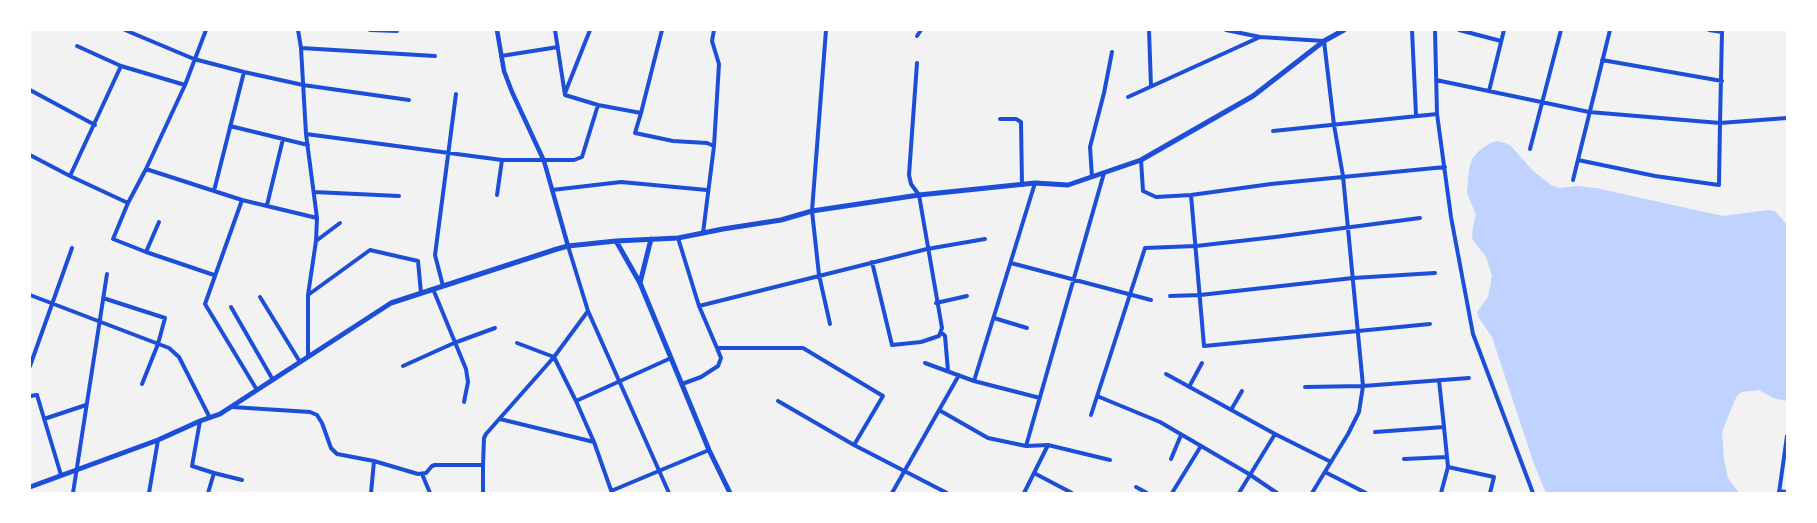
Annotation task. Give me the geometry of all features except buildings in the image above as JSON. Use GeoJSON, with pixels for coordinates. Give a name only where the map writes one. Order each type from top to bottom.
{"type":"FeatureCollection","features":[{"type":"Feature","properties":{"kind":"main road"},"geometry":{"type":"LineString","coordinates":[[30,487],[158,440],[232,407],[391,303],[568,246],[616,241],[678,238],[781,220],[812,210],[919,195],[1035,183],[1068,185],[1104,173],[1141,160],[1253,96],[1324,41],[1344,30]]}},
{"type":"Feature","properties":{"kind":"main road"},"geometry":{"type":"LineString","coordinates":[[640,283],[651,239]]}},
{"type":"Feature","properties":{"kind":"main road"},"geometry":{"type":"LineString","coordinates":[[616,241],[640,283],[709,450],[730,493]]}},
{"type":"Feature","properties":{"kind":"street"},"geometry":{"type":"LineString","coordinates":[[125,30],[194,58],[244,72],[303,85],[409,100]]}},
{"type":"Feature","properties":{"kind":"street"},"geometry":{"type":"LineString","coordinates":[[206,30],[185,85],[128,203],[113,239],[214,275]]}},
{"type":"Feature","properties":{"kind":"street"},"geometry":{"type":"LineString","coordinates":[[298,30],[301,48],[306,134],[317,218],[316,241],[308,295],[308,357]]}},
{"type":"Feature","properties":{"kind":"street"},"geometry":{"type":"LineString","coordinates":[[370,30],[397,31]]}},
{"type":"Feature","properties":{"kind":"street"},"geometry":{"type":"LineString","coordinates":[[497,30],[504,71],[544,161],[588,311],[658,472],[669,493]]}},
{"type":"Feature","properties":{"kind":"street"},"geometry":{"type":"LineString","coordinates":[[555,30],[565,95]]}},
{"type":"Feature","properties":{"kind":"street"},"geometry":{"type":"LineString","coordinates":[[565,95],[590,30]]}},
{"type":"Feature","properties":{"kind":"street"},"geometry":{"type":"LineString","coordinates":[[662,30],[635,133],[673,141],[707,143],[714,146]]}},
{"type":"Feature","properties":{"kind":"street"},"geometry":{"type":"LineString","coordinates":[[703,233],[714,146],[719,64],[712,40],[714,30]]}},
{"type":"Feature","properties":{"kind":"street"},"geometry":{"type":"LineString","coordinates":[[826,30],[812,210],[819,275],[830,324]]}},
{"type":"Feature","properties":{"kind":"street"},"geometry":{"type":"LineString","coordinates":[[917,36],[921,30]]}},
{"type":"Feature","properties":{"kind":"street"},"geometry":{"type":"LineString","coordinates":[[1149,30],[1151,86]]}},
{"type":"Feature","properties":{"kind":"street"},"geometry":{"type":"LineString","coordinates":[[1226,30],[1260,37],[1324,41],[1334,125],[1343,176],[1363,386],[1359,412],[1312,493]]}},
{"type":"Feature","properties":{"kind":"street"},"geometry":{"type":"LineString","coordinates":[[1260,30],[1260,37]]}},
{"type":"Feature","properties":{"kind":"street"},"geometry":{"type":"LineString","coordinates":[[1412,30],[1416,116]]}},
{"type":"Feature","properties":{"kind":"street"},"geometry":{"type":"LineString","coordinates":[[1435,30],[1437,114],[1451,217],[1473,334],[1533,493]]}},
{"type":"Feature","properties":{"kind":"street"},"geometry":{"type":"LineString","coordinates":[[1459,30],[1501,41]]}},
{"type":"Feature","properties":{"kind":"street"},"geometry":{"type":"LineString","coordinates":[[1489,91],[1504,30]]}},
{"type":"Feature","properties":{"kind":"street"},"geometry":{"type":"LineString","coordinates":[[1530,149],[1560,30]]}},
{"type":"Feature","properties":{"kind":"street"},"geometry":{"type":"LineString","coordinates":[[1573,180],[1610,30]]}},
{"type":"Feature","properties":{"kind":"street"},"geometry":{"type":"LineString","coordinates":[[1578,160],[1655,176],[1719,186],[1722,32],[1709,30]]}},
{"type":"Feature","properties":{"kind":"street"},"geometry":{"type":"LineString","coordinates":[[1128,97],[1260,37]]}},
{"type":"Feature","properties":{"kind":"street"},"geometry":{"type":"LineString","coordinates":[[77,46],[121,66],[185,85]]}},
{"type":"Feature","properties":{"kind":"street"},"geometry":{"type":"LineString","coordinates":[[501,56],[558,47]]}},
{"type":"Feature","properties":{"kind":"street"},"geometry":{"type":"LineString","coordinates":[[301,48],[435,56]]}},
{"type":"Feature","properties":{"kind":"street"},"geometry":{"type":"LineString","coordinates":[[1092,177],[1090,146],[1104,93],[1112,52]]}},
{"type":"Feature","properties":{"kind":"street"},"geometry":{"type":"LineString","coordinates":[[1602,60],[1722,81]]}},
{"type":"Feature","properties":{"kind":"street"},"geometry":{"type":"LineString","coordinates":[[917,63],[909,175],[911,184],[919,195],[941,332],[945,336],[948,371]]}},
{"type":"Feature","properties":{"kind":"street"},"geometry":{"type":"LineString","coordinates":[[70,176],[121,66]]}},
{"type":"Feature","properties":{"kind":"street"},"geometry":{"type":"LineString","coordinates":[[214,191],[244,72]]}},
{"type":"Feature","properties":{"kind":"street"},"geometry":{"type":"LineString","coordinates":[[1436,80],[1589,112],[1720,123],[1787,118]]}},
{"type":"Feature","properties":{"kind":"street"},"geometry":{"type":"LineString","coordinates":[[30,91],[95,125]]}},
{"type":"Feature","properties":{"kind":"street"},"geometry":{"type":"LineString","coordinates":[[443,286],[435,255],[456,94]]}},
{"type":"Feature","properties":{"kind":"street"},"geometry":{"type":"LineString","coordinates":[[565,95],[598,105],[641,114]]}},
{"type":"Feature","properties":{"kind":"street"},"geometry":{"type":"LineString","coordinates":[[306,134],[502,160],[574,160],[582,157],[598,105]]}},
{"type":"Feature","properties":{"kind":"street"},"geometry":{"type":"LineString","coordinates":[[1273,131],[1437,114]]}},
{"type":"Feature","properties":{"kind":"street"},"geometry":{"type":"LineString","coordinates":[[1000,119],[1016,119],[1021,122],[1022,184]]}},
{"type":"Feature","properties":{"kind":"street"},"geometry":{"type":"LineString","coordinates":[[230,126],[308,145]]}},
{"type":"Feature","properties":{"kind":"street"},"geometry":{"type":"LineString","coordinates":[[267,205],[283,139]]}},
{"type":"Feature","properties":{"kind":"street"},"geometry":{"type":"LineString","coordinates":[[30,155],[128,203]]}},
{"type":"Feature","properties":{"kind":"street"},"geometry":{"type":"LineString","coordinates":[[497,195],[502,160]]}},
{"type":"Feature","properties":{"kind":"street"},"geometry":{"type":"LineString","coordinates":[[1141,160],[1143,191],[1156,197],[1191,195],[1343,176],[1444,167]]}},
{"type":"Feature","properties":{"kind":"street"},"geometry":{"type":"LineString","coordinates":[[146,168],[242,200],[317,218]]}},
{"type":"Feature","properties":{"kind":"street"},"geometry":{"type":"LineString","coordinates":[[1026,446],[1104,173]]}},
{"type":"Feature","properties":{"kind":"street"},"geometry":{"type":"LineString","coordinates":[[552,190],[621,182],[707,190]]}},
{"type":"Feature","properties":{"kind":"street"},"geometry":{"type":"LineString","coordinates":[[974,381],[1035,183]]}},
{"type":"Feature","properties":{"kind":"street"},"geometry":{"type":"LineString","coordinates":[[314,192],[399,196]]}},
{"type":"Feature","properties":{"kind":"street"},"geometry":{"type":"LineString","coordinates":[[1191,195],[1204,346],[1430,324]]}},
{"type":"Feature","properties":{"kind":"street"},"geometry":{"type":"LineString","coordinates":[[242,200],[205,304],[257,390]]}},
{"type":"Feature","properties":{"kind":"street"},"geometry":{"type":"LineString","coordinates":[[1091,414],[1145,248],[1196,246],[1420,218]]}},
{"type":"Feature","properties":{"kind":"street"},"geometry":{"type":"LineString","coordinates":[[146,252],[158,222]]}},
{"type":"Feature","properties":{"kind":"street"},"geometry":{"type":"LineString","coordinates":[[316,241],[340,224]]}},
{"type":"Feature","properties":{"kind":"street"},"geometry":{"type":"LineString","coordinates":[[678,238],[699,306],[721,358],[718,366],[701,377],[682,384]]}},
{"type":"Feature","properties":{"kind":"street"},"geometry":{"type":"LineString","coordinates":[[699,306],[927,248],[985,239]]}},
{"type":"Feature","properties":{"kind":"street"},"geometry":{"type":"LineString","coordinates":[[30,366],[72,248]]}},
{"type":"Feature","properties":{"kind":"street"},"geometry":{"type":"LineString","coordinates":[[308,295],[370,250],[418,261],[421,293]]}},
{"type":"Feature","properties":{"kind":"street"},"geometry":{"type":"LineString","coordinates":[[872,262],[892,345],[927,340],[939,336],[941,332]]}},
{"type":"Feature","properties":{"kind":"street"},"geometry":{"type":"LineString","coordinates":[[1011,263],[1152,300]]}},
{"type":"Feature","properties":{"kind":"street"},"geometry":{"type":"LineString","coordinates":[[1170,296],[1200,295],[1352,278],[1435,273]]}},
{"type":"Feature","properties":{"kind":"street"},"geometry":{"type":"LineString","coordinates":[[73,493],[107,274]]}},
{"type":"Feature","properties":{"kind":"street"},"geometry":{"type":"LineString","coordinates":[[432,290],[466,370],[468,382],[464,402]]}},
{"type":"Feature","properties":{"kind":"street"},"geometry":{"type":"LineString","coordinates":[[30,295],[168,348],[179,357],[210,418]]}},
{"type":"Feature","properties":{"kind":"street"},"geometry":{"type":"LineString","coordinates":[[936,303],[968,296]]}},
{"type":"Feature","properties":{"kind":"street"},"geometry":{"type":"LineString","coordinates":[[260,297],[300,362]]}},
{"type":"Feature","properties":{"kind":"street"},"geometry":{"type":"LineString","coordinates":[[103,298],[165,318],[158,344],[142,384]]}},
{"type":"Feature","properties":{"kind":"street"},"geometry":{"type":"LineString","coordinates":[[231,307],[273,380]]}},
{"type":"Feature","properties":{"kind":"street"},"geometry":{"type":"LineString","coordinates":[[483,493],[482,465],[486,434],[554,357],[588,311]]}},
{"type":"Feature","properties":{"kind":"street"},"geometry":{"type":"LineString","coordinates":[[994,318],[1027,328]]}},
{"type":"Feature","properties":{"kind":"street"},"geometry":{"type":"LineString","coordinates":[[403,366],[454,343],[495,328]]}},
{"type":"Feature","properties":{"kind":"street"},"geometry":{"type":"LineString","coordinates":[[517,344],[554,357],[594,442],[612,492],[709,450]]}},
{"type":"Feature","properties":{"kind":"street"},"geometry":{"type":"LineString","coordinates":[[717,348],[803,348],[883,396],[854,445]]}},
{"type":"Feature","properties":{"kind":"street"},"geometry":{"type":"LineString","coordinates":[[576,401],[671,358]]}},
{"type":"Feature","properties":{"kind":"street"},"geometry":{"type":"LineString","coordinates":[[925,363],[974,381],[1040,398]]}},
{"type":"Feature","properties":{"kind":"street"},"geometry":{"type":"LineString","coordinates":[[1190,387],[1202,363]]}},
{"type":"Feature","properties":{"kind":"street"},"geometry":{"type":"LineString","coordinates":[[1166,374],[1275,434],[1331,462]]}},
{"type":"Feature","properties":{"kind":"street"},"geometry":{"type":"LineString","coordinates":[[892,493],[959,375]]}},
{"type":"Feature","properties":{"kind":"street"},"geometry":{"type":"LineString","coordinates":[[1305,387],[1363,386],[1469,378]]}},
{"type":"Feature","properties":{"kind":"street"},"geometry":{"type":"LineString","coordinates":[[1439,380],[1448,467],[1441,493]]}},
{"type":"Feature","properties":{"kind":"street"},"geometry":{"type":"LineString","coordinates":[[1232,410],[1242,391]]}},
{"type":"Feature","properties":{"kind":"street"},"geometry":{"type":"LineString","coordinates":[[30,397],[37,395],[61,475]]}},
{"type":"Feature","properties":{"kind":"street"},"geometry":{"type":"LineString","coordinates":[[1097,396],[1160,422],[1249,474],[1276,493]]}},
{"type":"Feature","properties":{"kind":"street"},"geometry":{"type":"LineString","coordinates":[[778,401],[854,445],[947,493]]}},
{"type":"Feature","properties":{"kind":"street"},"geometry":{"type":"LineString","coordinates":[[44,419],[86,405]]}},
{"type":"Feature","properties":{"kind":"street"},"geometry":{"type":"LineString","coordinates":[[232,407],[310,412],[317,415],[334,451],[342,455],[374,461],[422,474]]}},
{"type":"Feature","properties":{"kind":"street"},"geometry":{"type":"LineString","coordinates":[[939,410],[988,438],[1026,446],[1048,445],[1110,460]]}},
{"type":"Feature","properties":{"kind":"street"},"geometry":{"type":"LineString","coordinates":[[500,419],[594,442]]}},
{"type":"Feature","properties":{"kind":"street"},"geometry":{"type":"LineString","coordinates":[[200,421],[192,466],[242,480]]}},
{"type":"Feature","properties":{"kind":"street"},"geometry":{"type":"LineString","coordinates":[[1375,432],[1444,427]]}},
{"type":"Feature","properties":{"kind":"street"},"geometry":{"type":"LineString","coordinates":[[1238,493],[1275,434]]}},
{"type":"Feature","properties":{"kind":"street"},"geometry":{"type":"LineString","coordinates":[[1171,459],[1181,435]]}},
{"type":"Feature","properties":{"kind":"street"},"geometry":{"type":"LineString","coordinates":[[1787,436],[1779,492],[1787,492]]}},
{"type":"Feature","properties":{"kind":"street"},"geometry":{"type":"LineString","coordinates":[[149,493],[158,440]]}},
{"type":"Feature","properties":{"kind":"street"},"geometry":{"type":"LineString","coordinates":[[1024,493],[1048,445]]}},
{"type":"Feature","properties":{"kind":"street"},"geometry":{"type":"LineString","coordinates":[[1175,492],[1201,446]]}},
{"type":"Feature","properties":{"kind":"street"},"geometry":{"type":"LineString","coordinates":[[1404,459],[1447,457]]}},
{"type":"Feature","properties":{"kind":"street"},"geometry":{"type":"LineString","coordinates":[[371,493],[374,461]]}},
{"type":"Feature","properties":{"kind":"street"},"geometry":{"type":"LineString","coordinates":[[422,474],[435,465],[482,465]]}},
{"type":"Feature","properties":{"kind":"street"},"geometry":{"type":"LineString","coordinates":[[1448,467],[1494,477],[1490,493]]}},
{"type":"Feature","properties":{"kind":"street"},"geometry":{"type":"LineString","coordinates":[[1325,472],[1366,493]]}},
{"type":"Feature","properties":{"kind":"street"},"geometry":{"type":"LineString","coordinates":[[208,493],[214,473]]}},
{"type":"Feature","properties":{"kind":"street"},"geometry":{"type":"LineString","coordinates":[[1034,473],[1072,493]]}},
{"type":"Feature","properties":{"kind":"street"},"geometry":{"type":"LineString","coordinates":[[422,474],[430,493]]}},
{"type":"Feature","properties":{"kind":"street"},"geometry":{"type":"LineString","coordinates":[[1136,486],[1147,493]]}},
{"type":"Feature","properties":{"kind":"water"},"geometry":{"type":"Polygon","coordinates":[[[1497,141],[1511,146],[1533,171],[1551,185],[1559,188],[1577,186],[1596,188],[1723,216],[1768,210],[1775,211],[1787,225],[1787,401],[1773,398],[1759,390],[1742,392],[1737,396],[1722,432],[1724,459],[1728,478],[1739,493],[1546,493],[1534,464],[1492,337],[1477,312],[1488,297],[1492,276],[1486,257],[1472,239],[1476,215],[1467,193],[1469,169],[1472,159],[1479,151],[1490,143],[1497,141]]]}}]}
